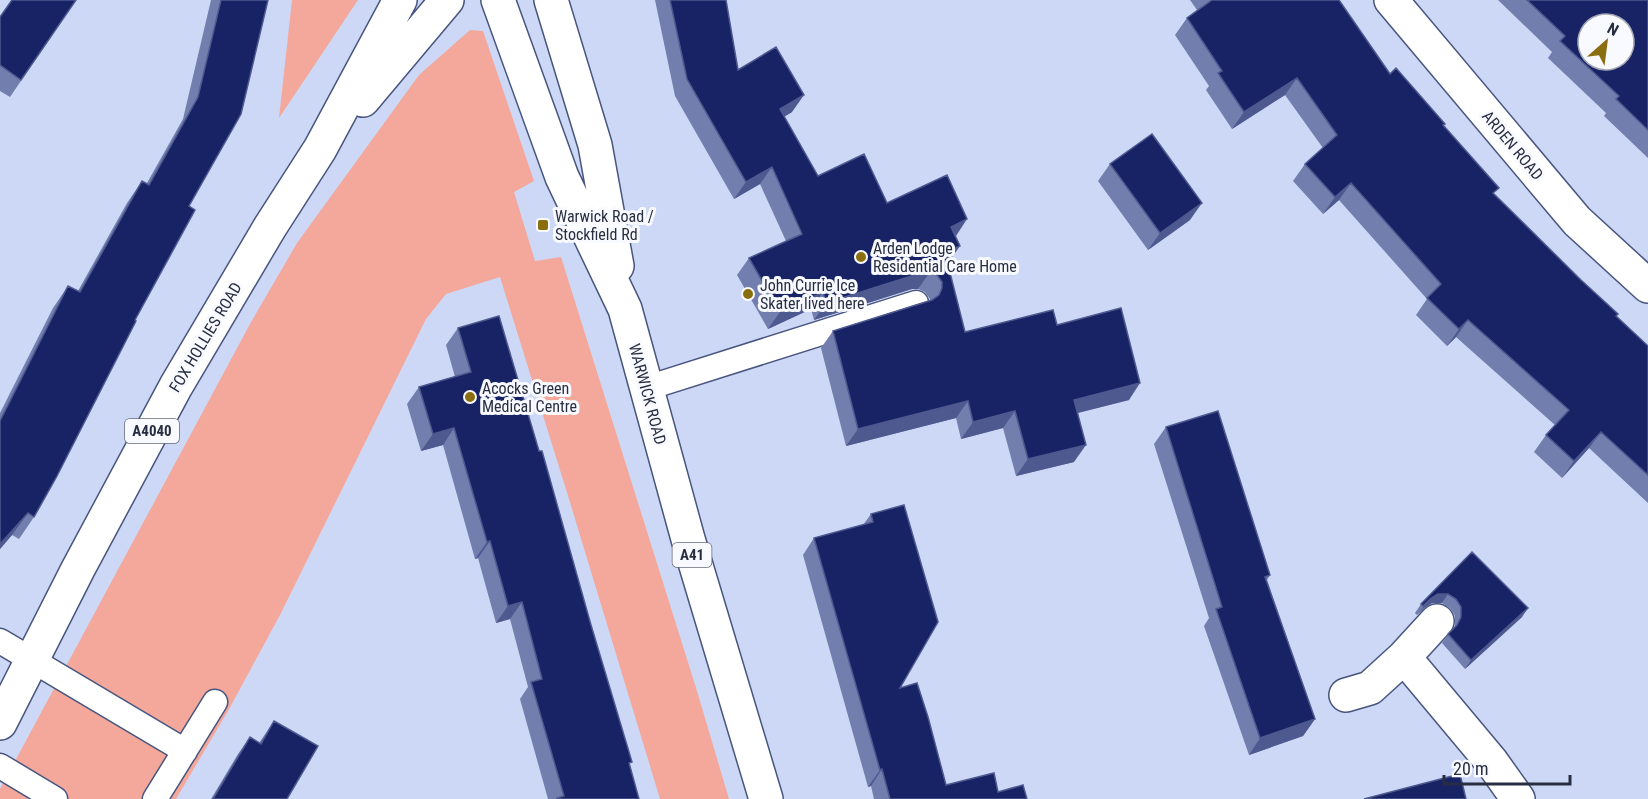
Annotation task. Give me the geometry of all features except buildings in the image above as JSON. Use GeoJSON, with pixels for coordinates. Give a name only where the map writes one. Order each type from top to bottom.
{"type":"FeatureCollection","features":[{"type":"Feature","properties":{"kind":"main road","name":"FOX HOLLIES ROAD"},"geometry":{"type":"LineString","coordinates":[[0,723],[78,569],[176,386],[270,227],[320,149],[400,0]]}},
{"type":"Feature","properties":{"kind":"main road","name":"FOX HOLLIES ROAD"},"geometry":{"type":"LineString","coordinates":[[320,149],[447,0]]}},
{"type":"Feature","properties":{"kind":"main road","name":"WARWICK ROAD"},"geometry":{"type":"LineString","coordinates":[[498,0],[562,177],[625,309],[691,550],[766,799]]}},
{"type":"Feature","properties":{"kind":"main road","name":"A41"},"geometry":{"type":"LineString","coordinates":[[551,0],[595,145],[625,309]]}},
{"type":"Feature","properties":{"kind":"main road","name":"ARDEN ROAD"},"geometry":{"type":"LineString","coordinates":[[1391,0],[1577,221],[1647,284]]}},
{"type":"Feature","properties":{"kind":"main road"},"geometry":{"type":"LineString","coordinates":[[1346,695],[1370,688],[1404,657],[1437,621]]}},
{"type":"Feature","properties":{"kind":"main road"},"geometry":{"type":"LineString","coordinates":[[1404,657],[1491,761],[1518,799]]}},
{"type":"Feature","properties":{"kind":"lane"},"geometry":{"type":"LineString","coordinates":[[646,388],[916,303]]}},
{"type":"Feature","properties":{"kind":"lane"},"geometry":{"type":"LineString","coordinates":[[0,641],[185,751]]}},
{"type":"Feature","properties":{"kind":"lane"},"geometry":{"type":"LineString","coordinates":[[155,799],[215,702]]}},
{"type":"Feature","properties":{"kind":"lane"},"geometry":{"type":"LineString","coordinates":[[0,766],[55,799]]}},
{"type":"Feature","properties":{"kind":"shaded area"},"geometry":{"type":"Polygon","coordinates":[[[292,0],[358,0],[279,118],[292,0]]]}},
{"type":"Feature","properties":{"kind":"shaded area"},"geometry":{"type":"Polygon","coordinates":[[[470,30],[483,31],[534,181],[514,192],[535,261],[561,257],[729,799],[660,799],[500,277],[446,294],[426,319],[280,615],[228,711],[176,799],[0,799],[0,789],[250,324],[297,243],[419,75],[470,30]]]}},
{"type":"Feature","properties":{"kind":"place","name":"Warwick Road / Stockfield Rd"},"geometry":{"type":"Point","coordinates":[543,225]}},
{"type":"Feature","properties":{"kind":"place","name":"Arden Lodge Residential Care Home"},"geometry":{"type":"Point","coordinates":[861,257]}},
{"type":"Feature","properties":{"kind":"place","name":"John Currie Ice Skater lived here"},"geometry":{"type":"Point","coordinates":[748,294]}},
{"type":"Feature","properties":{"kind":"place","name":"Acocks Green Medical Centre"},"geometry":{"type":"Point","coordinates":[470,397]}}]}
